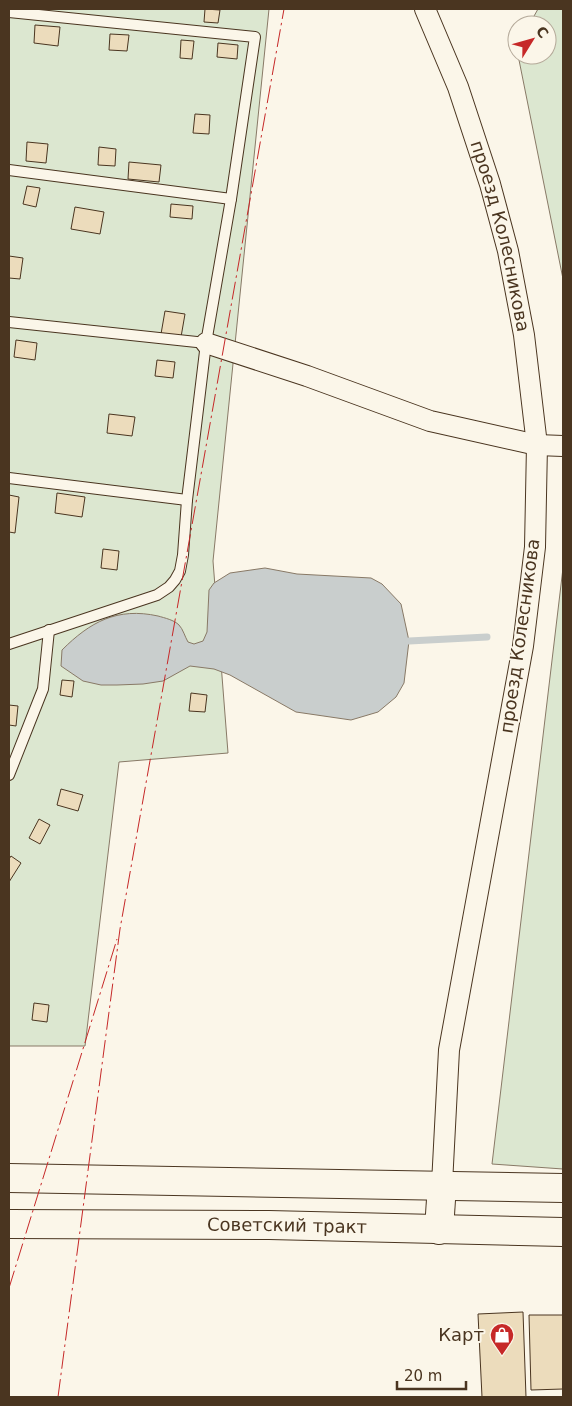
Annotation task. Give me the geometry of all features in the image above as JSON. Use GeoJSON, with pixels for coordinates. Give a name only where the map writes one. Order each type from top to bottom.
{"type":"FeatureCollection","features":[{"type":"Feature","properties":{"kind":"highway"},"geometry":{"type":"LineString","coordinates":[[9,1178],[442,1184],[563,1188]]}},
{"type":"Feature","properties":{"kind":"highway"},"geometry":{"type":"LineString","coordinates":[[439,1230],[442,1184]]}},
{"type":"Feature","properties":{"kind":"highway","name":"Советский тракт"},"geometry":{"type":"LineString","coordinates":[[9,1224],[269,1225],[563,1232]]}},
{"type":"Feature","properties":{"kind":"street","name":"проезд Колесникова"},"geometry":{"type":"LineString","coordinates":[[425,9],[461,96],[490,184],[508,251],[524,335],[537,445],[535,547],[522,646],[449,1050],[442,1184]]}},
{"type":"Feature","properties":{"kind":"street"},"geometry":{"type":"LineString","coordinates":[[206,343],[308,376],[430,421],[537,445],[563,446]]}},
{"type":"Feature","properties":{"kind":"lane"},"geometry":{"type":"LineString","coordinates":[[9,12],[255,36],[231,199],[206,343],[187,500],[184,555],[180,571],[176,580],[157,595],[9,644]]}},
{"type":"Feature","properties":{"kind":"lane"},"geometry":{"type":"LineString","coordinates":[[9,170],[231,199]]}},
{"type":"Feature","properties":{"kind":"lane"},"geometry":{"type":"LineString","coordinates":[[9,322],[206,343]]}},
{"type":"Feature","properties":{"kind":"lane"},"geometry":{"type":"LineString","coordinates":[[9,478],[187,500]]}},
{"type":"Feature","properties":{"kind":"lane"},"geometry":{"type":"LineString","coordinates":[[9,775],[44,689],[49,630]]}},
{"type":"Feature","properties":{"kind":"green space"},"geometry":{"type":"Polygon","coordinates":[[[9,9],[269,9],[213,561],[228,753],[119,762],[85,1046],[9,1046],[9,9]]]}},
{"type":"Feature","properties":{"kind":"green space"},"geometry":{"type":"Polygon","coordinates":[[[538,9],[563,9],[563,279],[520,65],[557,65],[557,15],[535,15],[538,9]]]}},
{"type":"Feature","properties":{"kind":"green space"},"geometry":{"type":"Polygon","coordinates":[[[563,568],[563,1169],[492,1164],[563,568]]]}},
{"type":"Feature","properties":{"kind":"shaded area"},"geometry":{"type":"Polygon","coordinates":[[[265,568],[297,574],[371,578],[382,584],[401,604],[409,641],[404,683],[396,697],[378,712],[351,720],[296,712],[230,675],[214,669],[190,666],[163,681],[143,684],[101,685],[83,681],[61,666],[62,650],[72,640],[94,625],[117,615],[143,614],[172,620],[182,629],[188,642],[194,644],[203,641],[207,632],[209,590],[214,583],[230,573],[265,568]]]}},
{"type":"Feature","properties":{"kind":"building"},"geometry":{"type":"Polygon","coordinates":[[[205,9],[220,10],[218,23],[204,22],[205,9]]]}},
{"type":"Feature","properties":{"kind":"building"},"geometry":{"type":"Polygon","coordinates":[[[35,25],[60,27],[58,46],[34,43],[35,25]]]}},
{"type":"Feature","properties":{"kind":"building"},"geometry":{"type":"Polygon","coordinates":[[[110,34],[129,35],[127,51],[109,50],[110,34]]]}},
{"type":"Feature","properties":{"kind":"building"},"geometry":{"type":"Polygon","coordinates":[[[181,40],[194,41],[192,59],[180,58],[181,40]]]}},
{"type":"Feature","properties":{"kind":"building"},"geometry":{"type":"Polygon","coordinates":[[[218,43],[238,45],[237,59],[217,57],[218,43]]]}},
{"type":"Feature","properties":{"kind":"building"},"geometry":{"type":"Polygon","coordinates":[[[195,114],[210,115],[209,134],[193,133],[195,114]]]}},
{"type":"Feature","properties":{"kind":"building"},"geometry":{"type":"Polygon","coordinates":[[[27,142],[48,144],[46,163],[26,161],[27,142]]]}},
{"type":"Feature","properties":{"kind":"building"},"geometry":{"type":"Polygon","coordinates":[[[99,147],[116,149],[115,166],[98,165],[99,147]]]}},
{"type":"Feature","properties":{"kind":"building"},"geometry":{"type":"Polygon","coordinates":[[[129,162],[161,165],[159,182],[128,179],[129,162]]]}},
{"type":"Feature","properties":{"kind":"building"},"geometry":{"type":"Polygon","coordinates":[[[27,186],[40,188],[36,207],[23,204],[27,186]]]}},
{"type":"Feature","properties":{"kind":"building"},"geometry":{"type":"Polygon","coordinates":[[[171,204],[193,206],[192,219],[170,217],[171,204]]]}},
{"type":"Feature","properties":{"kind":"building"},"geometry":{"type":"Polygon","coordinates":[[[75,207],[104,212],[100,234],[71,229],[75,207]]]}},
{"type":"Feature","properties":{"kind":"building"},"geometry":{"type":"Polygon","coordinates":[[[9,256],[23,258],[20,279],[9,278],[9,256]]]}},
{"type":"Feature","properties":{"kind":"building"},"geometry":{"type":"Polygon","coordinates":[[[165,311],[185,314],[181,337],[161,334],[165,311]]]}},
{"type":"Feature","properties":{"kind":"building"},"geometry":{"type":"Polygon","coordinates":[[[16,340],[37,343],[35,360],[14,357],[16,340]]]}},
{"type":"Feature","properties":{"kind":"building"},"geometry":{"type":"Polygon","coordinates":[[[157,360],[175,362],[173,378],[155,376],[157,360]]]}},
{"type":"Feature","properties":{"kind":"building"},"geometry":{"type":"Polygon","coordinates":[[[109,414],[135,417],[132,436],[107,433],[109,414]]]}},
{"type":"Feature","properties":{"kind":"building"},"geometry":{"type":"Polygon","coordinates":[[[57,493],[85,497],[82,517],[55,513],[57,493]]]}},
{"type":"Feature","properties":{"kind":"building"},"geometry":{"type":"Polygon","coordinates":[[[9,495],[19,497],[15,533],[9,532],[9,495]]]}},
{"type":"Feature","properties":{"kind":"building"},"geometry":{"type":"Polygon","coordinates":[[[103,549],[119,551],[117,570],[101,568],[103,549]]]}},
{"type":"Feature","properties":{"kind":"building"},"geometry":{"type":"Polygon","coordinates":[[[62,680],[74,681],[72,697],[60,695],[62,680]]]}},
{"type":"Feature","properties":{"kind":"building"},"geometry":{"type":"Polygon","coordinates":[[[191,693],[207,695],[205,712],[189,711],[191,693]]]}},
{"type":"Feature","properties":{"kind":"building"},"geometry":{"type":"Polygon","coordinates":[[[9,705],[18,706],[16,726],[9,725],[9,705]]]}},
{"type":"Feature","properties":{"kind":"building"},"geometry":{"type":"Polygon","coordinates":[[[61,789],[83,795],[78,811],[57,805],[61,789]]]}},
{"type":"Feature","properties":{"kind":"building"},"geometry":{"type":"Polygon","coordinates":[[[39,819],[50,825],[40,844],[29,838],[39,819]]]}},
{"type":"Feature","properties":{"kind":"building"},"geometry":{"type":"Polygon","coordinates":[[[11,856],[21,863],[9,882],[9,859],[11,856]]]}},
{"type":"Feature","properties":{"kind":"building"},"geometry":{"type":"Polygon","coordinates":[[[34,1003],[49,1005],[47,1022],[32,1020],[34,1003]]]}},
{"type":"Feature","properties":{"kind":"building","name":"Карт"},"geometry":{"type":"Polygon","coordinates":[[[523,1312],[526,1397],[482,1397],[478,1314],[523,1312]]]}},
{"type":"Feature","properties":{"kind":"building"},"geometry":{"type":"Polygon","coordinates":[[[529,1315],[563,1315],[563,1389],[531,1390],[529,1315]]]}},
{"type":"Feature","properties":{"kind":"waterway"},"geometry":{"type":"LineString","coordinates":[[409,641],[487,637]]}},
{"type":"Feature","properties":{"kind":"power"},"geometry":{"type":"LineString","coordinates":[[58,1397],[120,929],[284,9]]}},
{"type":"Feature","properties":{"kind":"power"},"geometry":{"type":"LineString","coordinates":[[9,1288],[117,939]]}},
{"type":"Feature","properties":{"kind":"place","name":"Карт"},"geometry":{"type":"Point","coordinates":[502,1356]}}]}
